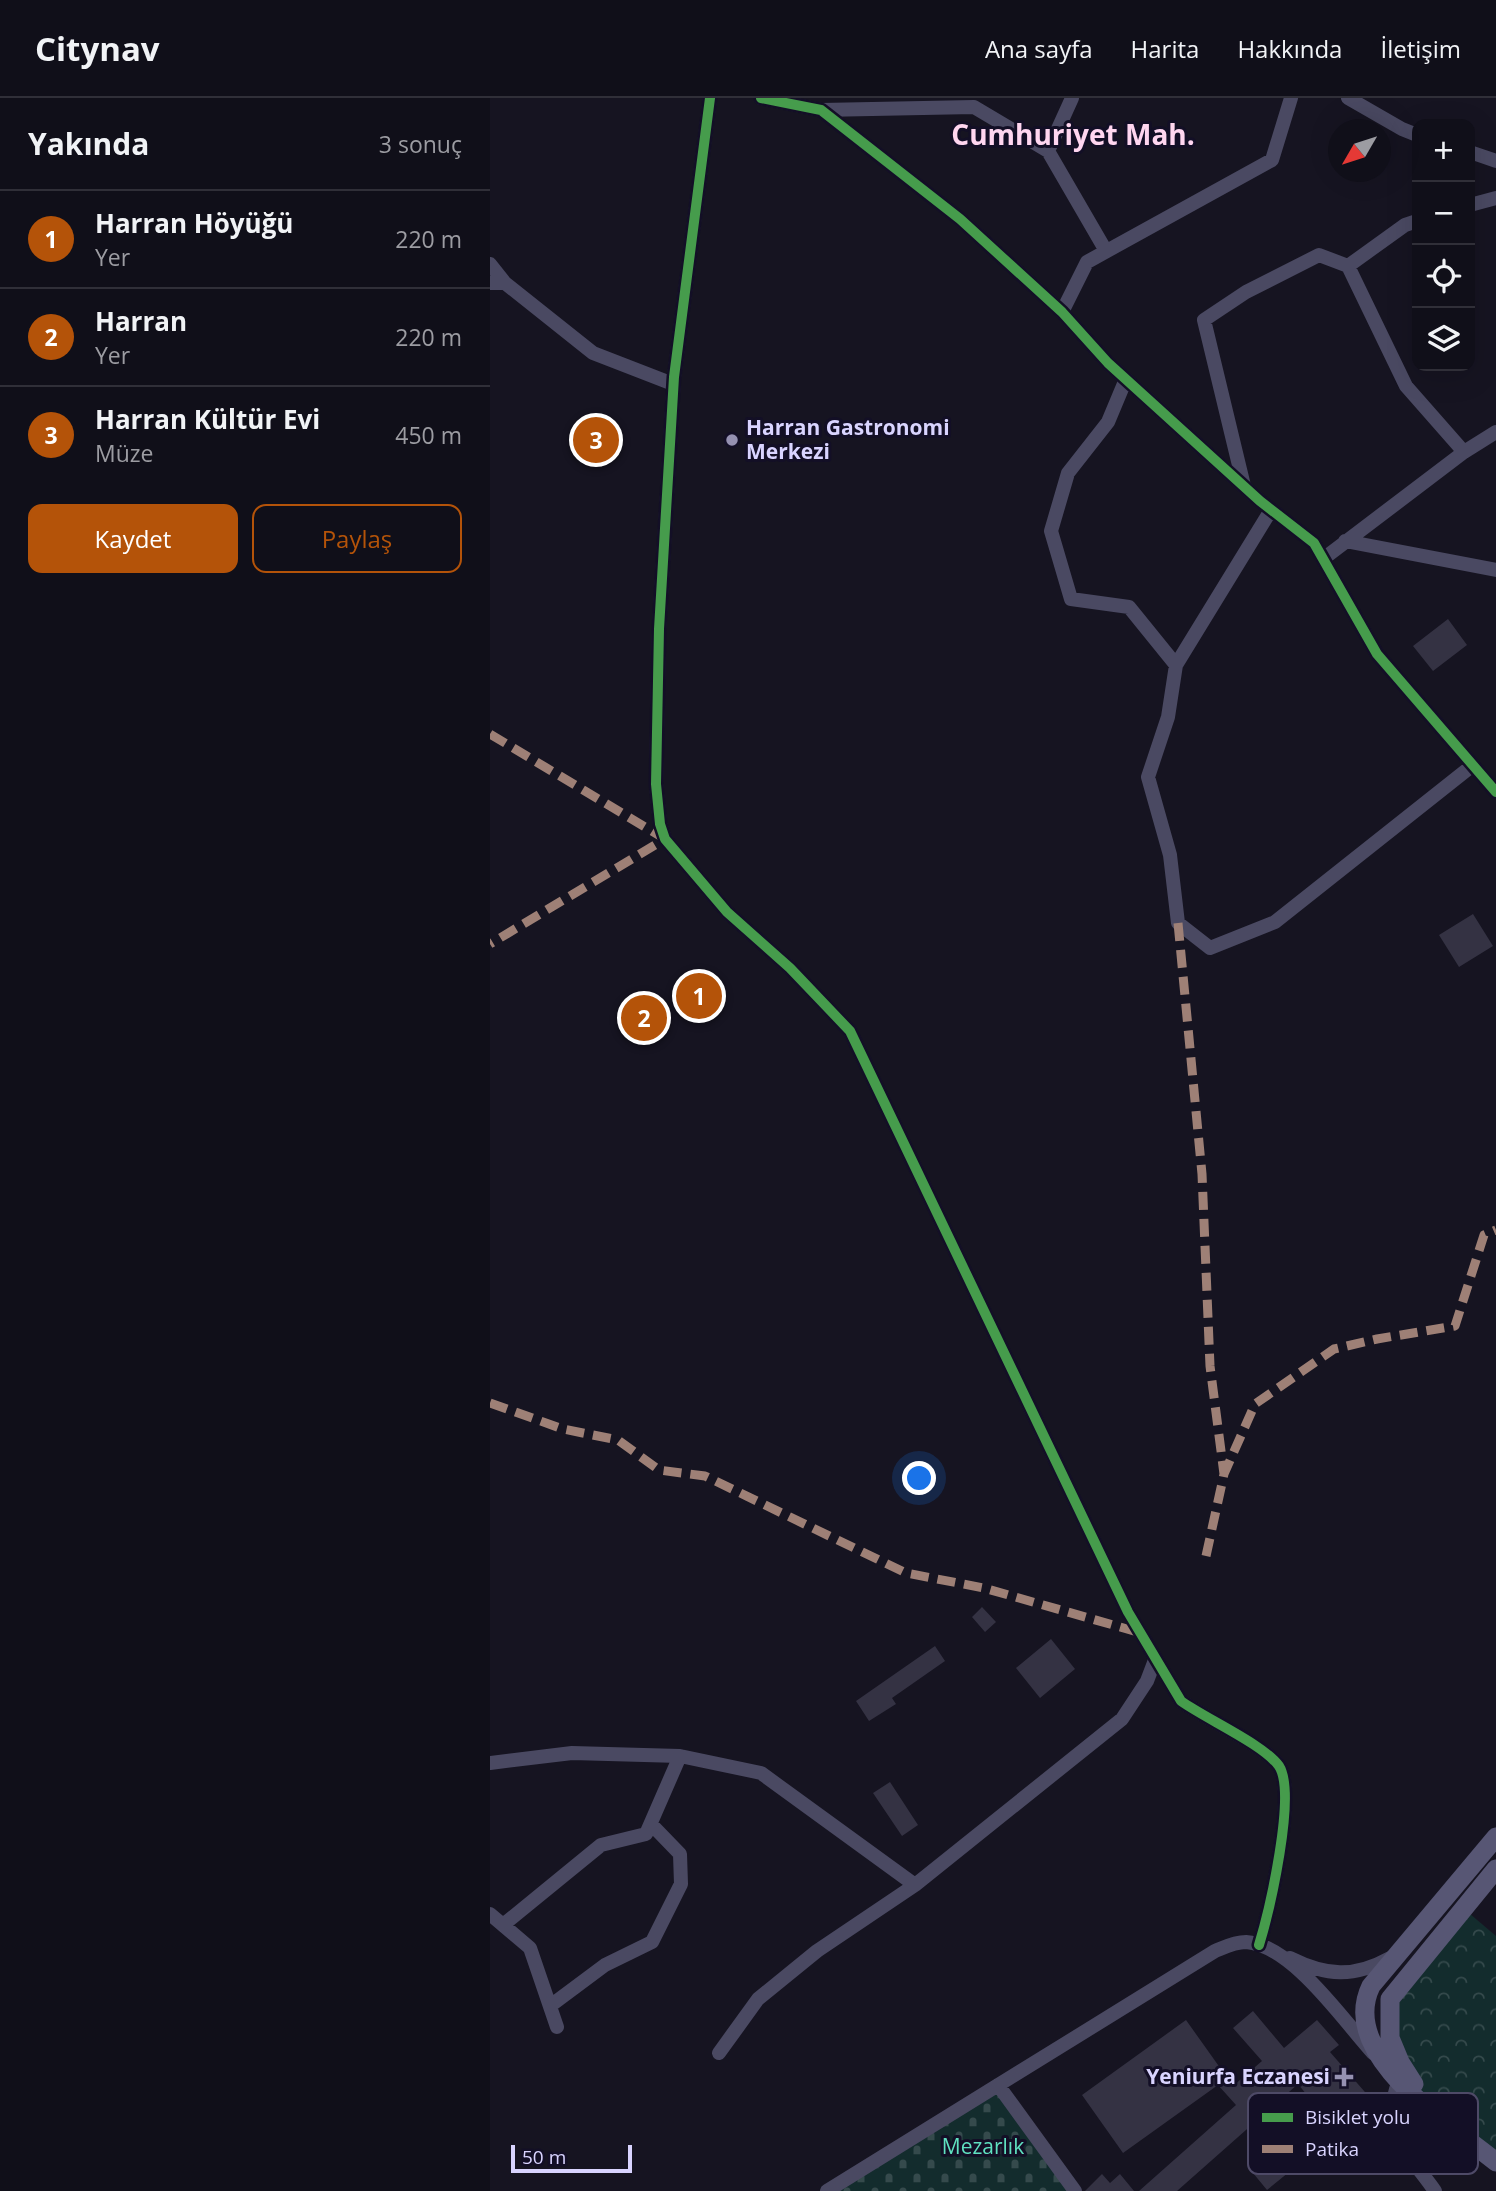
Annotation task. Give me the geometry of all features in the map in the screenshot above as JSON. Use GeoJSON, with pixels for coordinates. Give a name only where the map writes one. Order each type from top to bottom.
{"type":"FeatureCollection","features":[{"type":"Feature","properties":{"kind":"main road"},"geometry":{"type":"LineString","coordinates":[[1414,2093],[1393,2075],[1370,2040],[1364,2007],[1371,1986],[1496,1837]]}},
{"type":"Feature","properties":{"kind":"main road"},"geometry":{"type":"LineString","coordinates":[[1421,2093],[1408,2076],[1390,2038],[1390,1999],[1397,1986],[1496,1869]]}},
{"type":"Feature","properties":{"kind":"street"},"geometry":{"type":"LineString","coordinates":[[710,98],[673,384],[659,629],[656,771],[660,824],[665,839],[727,912],[790,968],[850,1031],[1128,1612],[1181,1701],[1269,1755],[1280,1768],[1283,1793],[1279,1863],[1265,1946]]}},
{"type":"Feature","properties":{"kind":"street"},"geometry":{"type":"LineString","coordinates":[[761,98],[821,110],[974,107],[1048,151],[1106,251]]}},
{"type":"Feature","properties":{"kind":"street"},"geometry":{"type":"LineString","coordinates":[[1048,151],[1072,98]]}},
{"type":"Feature","properties":{"kind":"street"},"geometry":{"type":"LineString","coordinates":[[1062,312],[1087,262],[1272,160],[1291,98]]}},
{"type":"Feature","properties":{"kind":"street"},"geometry":{"type":"LineString","coordinates":[[1348,98],[1412,133]]}},
{"type":"Feature","properties":{"kind":"street"},"geometry":{"type":"LineString","coordinates":[[821,110],[960,219],[1062,312],[1126,379],[1244,486],[1314,543],[1377,654],[1496,793]]}},
{"type":"Feature","properties":{"kind":"street"},"geometry":{"type":"LineString","coordinates":[[1475,154],[1496,161]]}},
{"type":"Feature","properties":{"kind":"street"},"geometry":{"type":"LineString","coordinates":[[1475,204],[1496,198]]}},
{"type":"Feature","properties":{"kind":"street"},"geometry":{"type":"LineString","coordinates":[[1348,266],[1412,223]]}},
{"type":"Feature","properties":{"kind":"street"},"geometry":{"type":"LineString","coordinates":[[1244,486],[1204,320],[1246,292],[1319,254],[1348,266],[1406,386],[1464,452]]}},
{"type":"Feature","properties":{"kind":"street"},"geometry":{"type":"LineString","coordinates":[[490,264],[497,283],[593,353],[673,384]]}},
{"type":"Feature","properties":{"kind":"street"},"geometry":{"type":"LineString","coordinates":[[1126,379],[1108,422],[1068,473],[1051,531],[1071,599],[1129,607],[1176,665]]}},
{"type":"Feature","properties":{"kind":"street"},"geometry":{"type":"LineString","coordinates":[[1323,559],[1464,452],[1496,432]]}},
{"type":"Feature","properties":{"kind":"street"},"geometry":{"type":"LineString","coordinates":[[1272,510],[1176,665],[1168,717],[1148,777],[1170,855],[1178,923],[1210,948],[1275,922],[1473,765]]}},
{"type":"Feature","properties":{"kind":"street"},"geometry":{"type":"LineString","coordinates":[[1345,541],[1496,570]]}},
{"type":"Feature","properties":{"kind":"street"},"geometry":{"type":"LineString","coordinates":[[719,2053],[758,1999],[817,1951],[915,1885],[1122,1719],[1147,1681],[1155,1660]]}},
{"type":"Feature","properties":{"kind":"street"},"geometry":{"type":"LineString","coordinates":[[490,1763],[572,1753],[680,1756],[761,1773],[915,1885]]}},
{"type":"Feature","properties":{"kind":"street"},"geometry":{"type":"LineString","coordinates":[[503,1925],[601,1845],[646,1834],[680,1756]]}},
{"type":"Feature","properties":{"kind":"street"},"geometry":{"type":"LineString","coordinates":[[550,2006],[605,1965],[652,1942],[681,1884],[680,1854],[651,1824]]}},
{"type":"Feature","properties":{"kind":"street"},"geometry":{"type":"LineString","coordinates":[[490,1914],[530,1948],[557,2027]]}},
{"type":"Feature","properties":{"kind":"street"},"geometry":{"type":"LineString","coordinates":[[828,2191],[1215,1951],[1233,1943],[1265,1946],[1305,1965],[1337,1974],[1372,1968],[1397,1955]]}},
{"type":"Feature","properties":{"kind":"street"},"geometry":{"type":"LineString","coordinates":[[1265,1946],[1305,1977],[1393,2075],[1392,2093]]}},
{"type":"Feature","properties":{"kind":"street"},"geometry":{"type":"LineString","coordinates":[[998,2085],[1075,2191]]}},
{"type":"Feature","properties":{"kind":"street"},"geometry":{"type":"LineString","coordinates":[[1424,2174],[1435,2191]]}},
{"type":"Feature","properties":{"kind":"green space"},"geometry":{"type":"Polygon","coordinates":[[[1463,1908],[1496,1936],[1496,2162],[1478,2146],[1478,2093],[1421,2093],[1400,2062],[1397,1986],[1463,1908]]]}},
{"type":"Feature","properties":{"kind":"green space","name":"Mezarlık"},"geometry":{"type":"Polygon","coordinates":[[[998,2085],[1075,2191],[828,2191],[998,2085]]]}},
{"type":"Feature","properties":{"kind":"building"},"geometry":{"type":"Polygon","coordinates":[[[1448,619],[1467,645],[1433,671],[1413,646],[1448,619]]]}},
{"type":"Feature","properties":{"kind":"building"},"geometry":{"type":"Polygon","coordinates":[[[1473,914],[1493,946],[1459,967],[1439,935],[1473,914]]]}},
{"type":"Feature","properties":{"kind":"building"},"geometry":{"type":"Polygon","coordinates":[[[982,1607],[996,1622],[985,1632],[972,1617],[982,1607]]]}},
{"type":"Feature","properties":{"kind":"building"},"geometry":{"type":"Polygon","coordinates":[[[1051,1639],[1075,1669],[1040,1698],[1016,1668],[1051,1639]]]}},
{"type":"Feature","properties":{"kind":"building"},"geometry":{"type":"Polygon","coordinates":[[[935,1646],[945,1661],[892,1698],[896,1704],[869,1721],[856,1701],[935,1646]]]}},
{"type":"Feature","properties":{"kind":"building"},"geometry":{"type":"Polygon","coordinates":[[[890,1782],[918,1825],[902,1836],[873,1793],[890,1782]]]}},
{"type":"Feature","properties":{"kind":"building"},"geometry":{"type":"Polygon","coordinates":[[[1253,2011],[1284,2048],[1317,2020],[1339,2045],[1330,2052],[1366,2093],[1305,2093],[1298,2084],[1288,2093],[1248,2093],[1248,2128],[1177,2191],[1139,2191],[1236,2105],[1218,2085],[1123,2153],[1082,2095],[1186,2020],[1233,2086],[1262,2061],[1233,2028],[1253,2011]]]}},
{"type":"Feature","properties":{"kind":"building"},"geometry":{"type":"Polygon","coordinates":[[[1102,2174],[1110,2183],[1120,2174],[1134,2191],[1085,2191],[1102,2174]]]}},
{"type":"Feature","properties":{"kind":"building"},"geometry":{"type":"Polygon","coordinates":[[[1254,2174],[1287,2174],[1267,2190],[1254,2174]]]}},
{"type":"Feature","properties":{"kind":"marked path"},"geometry":{"type":"LineString","coordinates":[[490,734],[665,839],[490,944]]}},
{"type":"Feature","properties":{"kind":"marked path"},"geometry":{"type":"LineString","coordinates":[[1178,923],[1202,1174],[1210,1366],[1224,1474]]}},
{"type":"Feature","properties":{"kind":"marked path"},"geometry":{"type":"LineString","coordinates":[[1206,1556],[1224,1474],[1255,1404],[1334,1349],[1455,1326],[1484,1235],[1496,1230]]}},
{"type":"Feature","properties":{"kind":"marked path"},"geometry":{"type":"LineString","coordinates":[[490,1403],[563,1429],[618,1440],[659,1470],[705,1476],[906,1573],[984,1588],[1141,1633]]}},
{"type":"Feature","properties":{"kind":"cycle path"},"geometry":{"type":"LineString","coordinates":[[710,98],[674,377],[659,629],[656,784],[660,824],[665,839],[727,912],[790,968],[850,1031],[1128,1612],[1181,1701],[1248,1741],[1279,1766],[1284,1780],[1285,1801],[1280,1854],[1259,1945]]}},
{"type":"Feature","properties":{"kind":"cycle path"},"geometry":{"type":"LineString","coordinates":[[761,98],[821,110],[960,219],[1062,312],[1108,363],[1260,501],[1314,543],[1377,654],[1496,792]]}},
{"type":"Feature","properties":{"kind":"place","name":"Harran Kültür Evi"},"geometry":{"type":"Point","coordinates":[596,440]}},
{"type":"Feature","properties":{"kind":"place","name":"Harran Gastronomi Merkezi"},"geometry":{"type":"Point","coordinates":[732,440]}},
{"type":"Feature","properties":{"kind":"place","name":"Harran Höyüğü"},"geometry":{"type":"Point","coordinates":[699,996]}},
{"type":"Feature","properties":{"kind":"place","name":"Harran"},"geometry":{"type":"Point","coordinates":[644,1018]}},
{"type":"Feature","properties":{"kind":"place","name":"Yeniurfa Eczanesi"},"geometry":{"type":"Point","coordinates":[1344,2077]}},
{"type":"Feature","properties":{"kind":"district","name":"Cumhuriyet Mah."},"geometry":{"type":"Point","coordinates":[1073,135]}}]}
